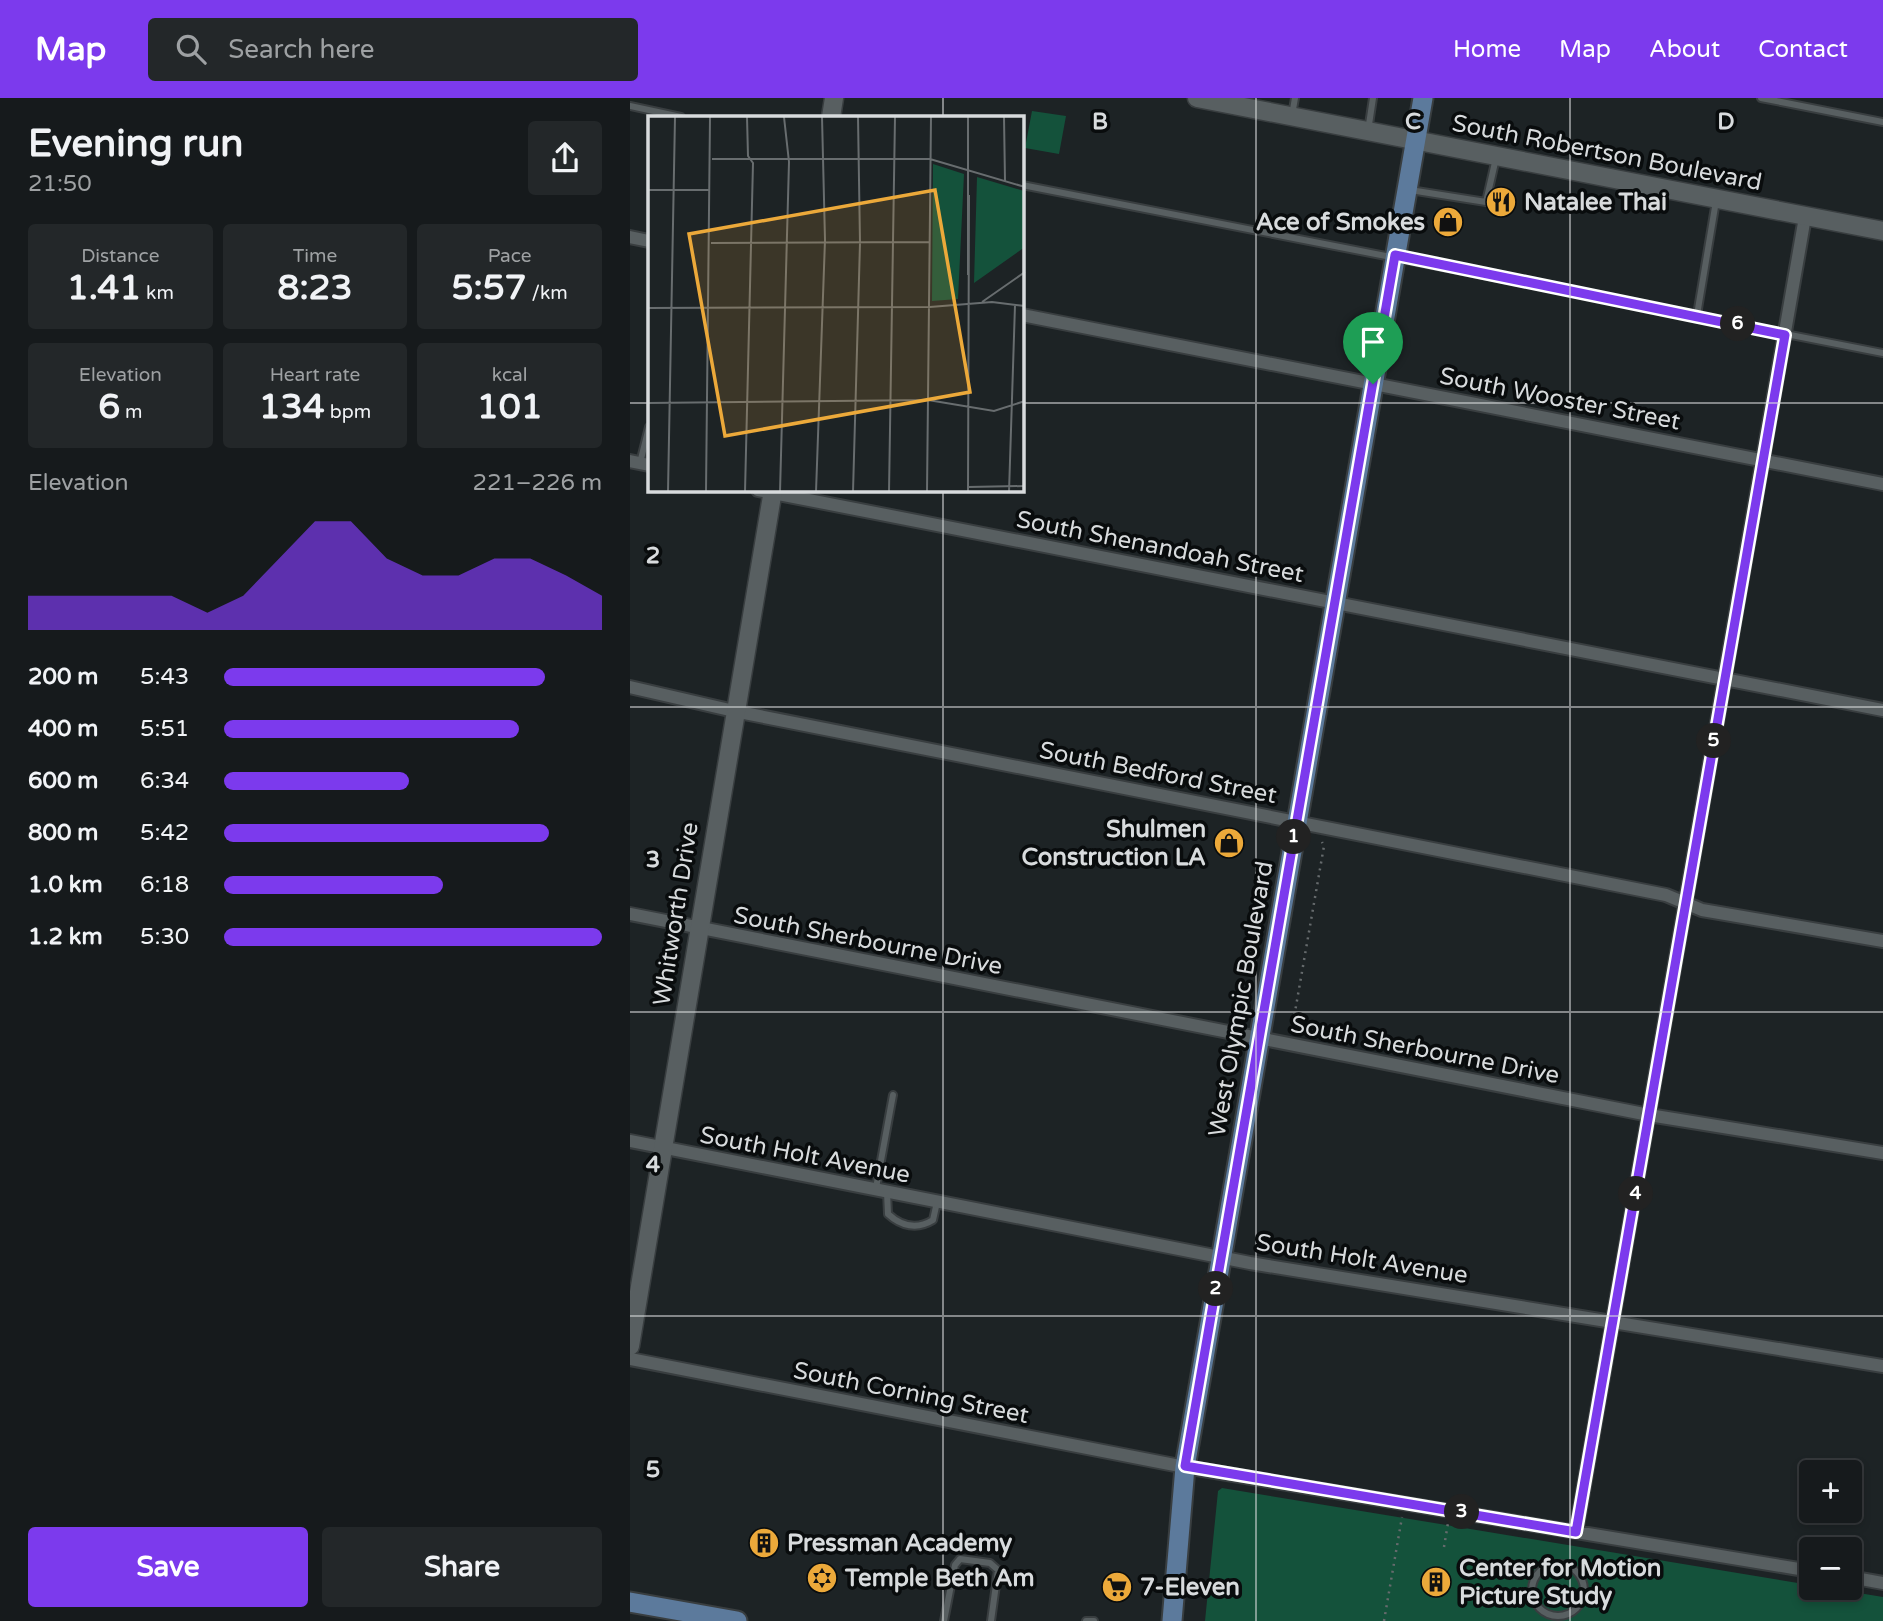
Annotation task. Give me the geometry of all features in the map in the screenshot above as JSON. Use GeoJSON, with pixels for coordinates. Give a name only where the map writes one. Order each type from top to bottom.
{"type":"FeatureCollection","features":[{"type":"Feature","properties":{"kind":"main road","name":"West Olympic Boulevard"},"geometry":{"type":"LineString","coordinates":[[1172,1621],[1185,1466],[1423,98]]}},
{"type":"Feature","properties":{"kind":"main road"},"geometry":{"type":"LineString","coordinates":[[630,1602],[737,1621]]}},
{"type":"Feature","properties":{"kind":"street"},"geometry":{"type":"LineString","coordinates":[[831,116],[834,98]]}},
{"type":"Feature","properties":{"kind":"street","name":"South Robertson Boulevard"},"geometry":{"type":"LineString","coordinates":[[1197,98],[1883,231]]}},
{"type":"Feature","properties":{"kind":"street"},"geometry":{"type":"LineString","coordinates":[[1576,1532],[1805,217]]}},
{"type":"Feature","properties":{"kind":"street"},"geometry":{"type":"LineString","coordinates":[[630,237],[648,241]]}},
{"type":"Feature","properties":{"kind":"street","name":"South Wooster Street"},"geometry":{"type":"LineString","coordinates":[[1024,315],[1883,484]]}},
{"type":"Feature","properties":{"kind":"street","name":"Whitworth Drive"},"geometry":{"type":"LineString","coordinates":[[630,1346],[734,711],[767,492]]}},
{"type":"Feature","properties":{"kind":"street","name":"South Shenandoah Street"},"geometry":{"type":"LineString","coordinates":[[772,492],[1883,710]]}},
{"type":"Feature","properties":{"kind":"street","name":"South Bedford Street"},"geometry":{"type":"LineString","coordinates":[[630,687],[734,711],[1666,895],[1702,910],[1883,941]]}},
{"type":"Feature","properties":{"kind":"street","name":"South Sherbourne Drive"},"geometry":{"type":"LineString","coordinates":[[630,914],[698,930],[1649,1115],[1883,1153]]}},
{"type":"Feature","properties":{"kind":"street","name":"South Holt Avenue"},"geometry":{"type":"LineString","coordinates":[[630,1141],[1221,1257],[1883,1366]]}},
{"type":"Feature","properties":{"kind":"street","name":"South Corning Street"},"geometry":{"type":"LineString","coordinates":[[630,1359],[1185,1466],[1799,1569]]}},
{"type":"Feature","properties":{"kind":"street"},"geometry":{"type":"LineString","coordinates":[[1862,1579],[1883,1583]]}},
{"type":"Feature","properties":{"kind":"lane"},"geometry":{"type":"LineString","coordinates":[[1292,117],[1295,98]]}},
{"type":"Feature","properties":{"kind":"lane"},"geometry":{"type":"LineString","coordinates":[[1368,131],[1373,98]]}},
{"type":"Feature","properties":{"kind":"lane"},"geometry":{"type":"LineString","coordinates":[[1761,98],[1883,122]]}},
{"type":"Feature","properties":{"kind":"lane"},"geometry":{"type":"LineString","coordinates":[[630,106],[676,116]]}},
{"type":"Feature","properties":{"kind":"lane"},"geometry":{"type":"LineString","coordinates":[[1407,190],[1486,202],[1497,156]]}},
{"type":"Feature","properties":{"kind":"lane"},"geometry":{"type":"LineString","coordinates":[[1024,185],[1395,255],[1883,353]]}},
{"type":"Feature","properties":{"kind":"lane"},"geometry":{"type":"LineString","coordinates":[[1697,315],[1716,199]]}},
{"type":"Feature","properties":{"kind":"lane"},"geometry":{"type":"LineString","coordinates":[[640,463],[648,431]]}},
{"type":"Feature","properties":{"kind":"lane"},"geometry":{"type":"LineString","coordinates":[[893,1095],[881,1191],[888,1214],[904,1225],[914,1226],[933,1220],[937,1202]]}},
{"type":"Feature","properties":{"kind":"lane"},"geometry":{"type":"LineString","coordinates":[[944,1621],[955,1565],[960,1559],[990,1563],[998,1570],[991,1621]]}},
{"type":"Feature","properties":{"kind":"lane"},"geometry":{"type":"LineString","coordinates":[[1552,1565],[1569,1566],[1581,1577],[1584,1585],[1582,1602],[1566,1618],[1544,1612],[1534,1598],[1534,1581],[1538,1574],[1552,1565]]}},
{"type":"Feature","properties":{"kind":"lane"},"geometry":{"type":"LineString","coordinates":[[1086,1621],[1094,1621]]}},
{"type":"Feature","properties":{"kind":"path"},"geometry":{"type":"LineString","coordinates":[[1292,1028],[1325,846],[1322,842]]}},
{"type":"Feature","properties":{"kind":"path"},"geometry":{"type":"LineString","coordinates":[[1384,1621],[1402,1516]]}},
{"type":"Feature","properties":{"kind":"path"},"geometry":{"type":"LineString","coordinates":[[1444,1547],[1448,1523]]}},
{"type":"Feature","properties":{"kind":"green space"},"geometry":{"type":"Polygon","coordinates":[[[1032,111],[1066,116],[1059,154],[1025,148],[1032,111]]]}},
{"type":"Feature","properties":{"kind":"green space"},"geometry":{"type":"Polygon","coordinates":[[[1222,1488],[1799,1583],[1799,1600],[1862,1600],[1862,1594],[1883,1597],[1883,1621],[1205,1621],[1218,1491],[1222,1488]]]}},
{"type":"Feature","properties":{"kind":"place","name":"Natalee Thai"},"geometry":{"type":"Point","coordinates":[1501,202]}},
{"type":"Feature","properties":{"kind":"place","name":"Ace of Smokes"},"geometry":{"type":"Point","coordinates":[1448,222]}},
{"type":"Feature","properties":{"kind":"place","name":"Shulmen Construction LA"},"geometry":{"type":"Point","coordinates":[1229,843]}},
{"type":"Feature","properties":{"kind":"place","name":"Pressman Academy"},"geometry":{"type":"Point","coordinates":[764,1543]}},
{"type":"Feature","properties":{"kind":"place","name":"Temple Beth Am"},"geometry":{"type":"Point","coordinates":[822,1578]}},
{"type":"Feature","properties":{"kind":"place","name":"Center for Motion Picture Study"},"geometry":{"type":"Point","coordinates":[1436,1582]}},
{"type":"Feature","properties":{"kind":"place","name":"7-Eleven"},"geometry":{"type":"Point","coordinates":[1117,1587]}},
{"type":"Feature","properties":{"kind":"route"},"geometry":{"type":"LineString","coordinates":[[1395,255],[1785,335],[1576,1532],[1185,1466],[1373,384],[1395,255]]}}]}
